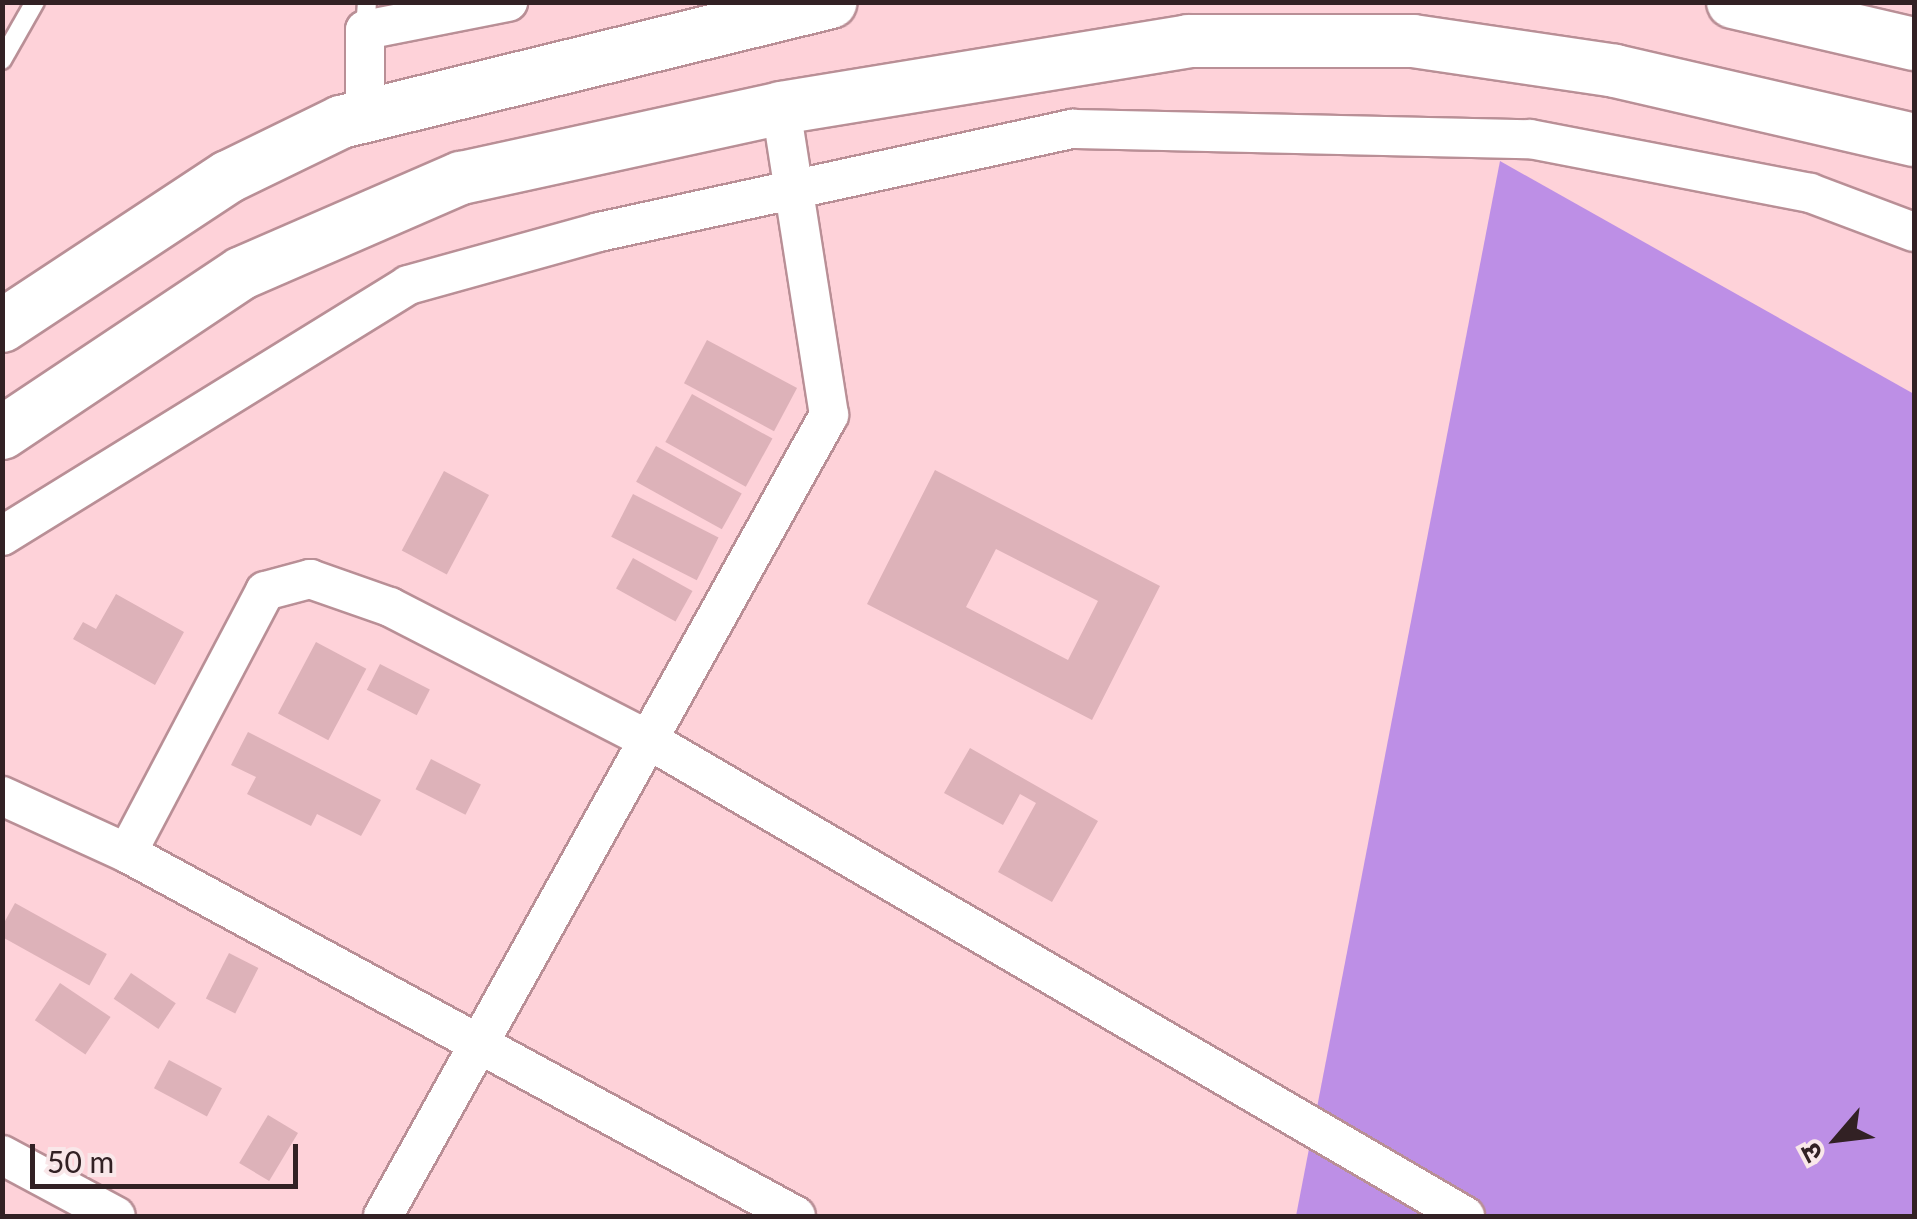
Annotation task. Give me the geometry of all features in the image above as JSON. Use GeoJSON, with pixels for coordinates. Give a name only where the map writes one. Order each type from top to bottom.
{"type":"FeatureCollection","features":[{"type":"Feature","properties":{"kind":"street"},"geometry":{"type":"LineString","coordinates":[[365,115],[366,16],[508,2]]}},
{"type":"Feature","properties":{"kind":"street"},"geometry":{"type":"LineString","coordinates":[[2,326],[228,177],[365,115],[831,2]]}},
{"type":"Feature","properties":{"kind":"street"},"geometry":{"type":"LineString","coordinates":[[1732,2],[1914,44]]}},
{"type":"Feature","properties":{"kind":"street"},"geometry":{"type":"LineString","coordinates":[[2,433],[242,273],[378,209],[460,178],[781,108],[1188,41],[1413,40],[1616,71],[1914,140]]}},
{"type":"Feature","properties":{"kind":"street"},"geometry":{"type":"LineString","coordinates":[[383,1216],[484,1044],[647,739],[829,415],[781,108]]}},
{"type":"Feature","properties":{"kind":"street"},"geometry":{"type":"LineString","coordinates":[[2,536],[408,286],[795,190],[1074,129],[1461,131],[1810,193],[1914,232]]}},
{"type":"Feature","properties":{"kind":"street"},"geometry":{"type":"LineString","coordinates":[[127,853],[254,609],[284,581],[310,579],[390,607],[647,739],[1465,1216]]}},
{"type":"Feature","properties":{"kind":"street"},"geometry":{"type":"LineString","coordinates":[[2,796],[127,853],[796,1216]]}},
{"type":"Feature","properties":{"kind":"street"},"geometry":{"type":"LineString","coordinates":[[2,1155],[116,1216]]}},
{"type":"Feature","properties":{"kind":"lane"},"geometry":{"type":"LineString","coordinates":[[2,60],[35,2]]}},
{"type":"Feature","properties":{"kind":"shaded area"},"geometry":{"type":"Polygon","coordinates":[[[1500,161],[1914,394],[1914,1216],[1296,1216],[1500,161]]]}},
{"type":"Feature","properties":{"kind":"building"},"geometry":{"type":"Polygon","coordinates":[[[707,340],[797,388],[774,431],[684,383],[707,340]]]}},
{"type":"Feature","properties":{"kind":"building"},"geometry":{"type":"Polygon","coordinates":[[[692,394],[772,439],[746,487],[665,442],[692,394]]]}},
{"type":"Feature","properties":{"kind":"building"},"geometry":{"type":"Polygon","coordinates":[[[656,446],[742,494],[722,529],[636,482],[656,446]]]}},
{"type":"Feature","properties":{"kind":"building"},"geometry":{"type":"Polygon","coordinates":[[[935,470],[1160,586],[1092,720],[867,604],[935,470]],[[996,549],[966,607],[1068,660],[1098,601],[996,549]]]}},
{"type":"Feature","properties":{"kind":"building"},"geometry":{"type":"Polygon","coordinates":[[[444,471],[489,495],[447,574],[402,550],[444,471]]]}},
{"type":"Feature","properties":{"kind":"building"},"geometry":{"type":"Polygon","coordinates":[[[633,494],[719,538],[697,580],[611,537],[633,494]]]}},
{"type":"Feature","properties":{"kind":"building"},"geometry":{"type":"Polygon","coordinates":[[[633,558],[692,591],[676,622],[616,589],[633,558]]]}},
{"type":"Feature","properties":{"kind":"building"},"geometry":{"type":"Polygon","coordinates":[[[116,594],[184,632],[155,685],[73,639],[83,622],[96,629],[116,594]]]}},
{"type":"Feature","properties":{"kind":"building"},"geometry":{"type":"Polygon","coordinates":[[[316,642],[366,669],[328,740],[278,714],[316,642]]]}},
{"type":"Feature","properties":{"kind":"building"},"geometry":{"type":"Polygon","coordinates":[[[380,664],[430,689],[417,715],[367,690],[380,664]]]}},
{"type":"Feature","properties":{"kind":"building"},"geometry":{"type":"Polygon","coordinates":[[[248,732],[381,800],[361,836],[317,814],[311,826],[247,794],[256,777],[231,765],[248,732]]]}},
{"type":"Feature","properties":{"kind":"building"},"geometry":{"type":"Polygon","coordinates":[[[970,748],[1098,821],[1052,902],[998,872],[1036,803],[1020,794],[1003,825],[944,793],[970,748]]]}},
{"type":"Feature","properties":{"kind":"building"},"geometry":{"type":"Polygon","coordinates":[[[431,759],[481,784],[465,815],[416,789],[431,759]]]}},
{"type":"Feature","properties":{"kind":"building"},"geometry":{"type":"Polygon","coordinates":[[[15,903],[107,954],[89,985],[2,937],[2,926],[15,903]]]}},
{"type":"Feature","properties":{"kind":"building"},"geometry":{"type":"Polygon","coordinates":[[[229,953],[258,968],[235,1013],[206,998],[229,953]]]}},
{"type":"Feature","properties":{"kind":"building"},"geometry":{"type":"Polygon","coordinates":[[[131,973],[176,1003],[158,1029],[114,999],[131,973]]]}},
{"type":"Feature","properties":{"kind":"building"},"geometry":{"type":"Polygon","coordinates":[[[60,983],[111,1017],[85,1054],[35,1020],[60,983]]]}},
{"type":"Feature","properties":{"kind":"building"},"geometry":{"type":"Polygon","coordinates":[[[169,1060],[222,1088],[207,1116],[154,1088],[169,1060]]]}},
{"type":"Feature","properties":{"kind":"building"},"geometry":{"type":"Polygon","coordinates":[[[268,1115],[298,1133],[269,1181],[239,1163],[268,1115]]]}}]}
